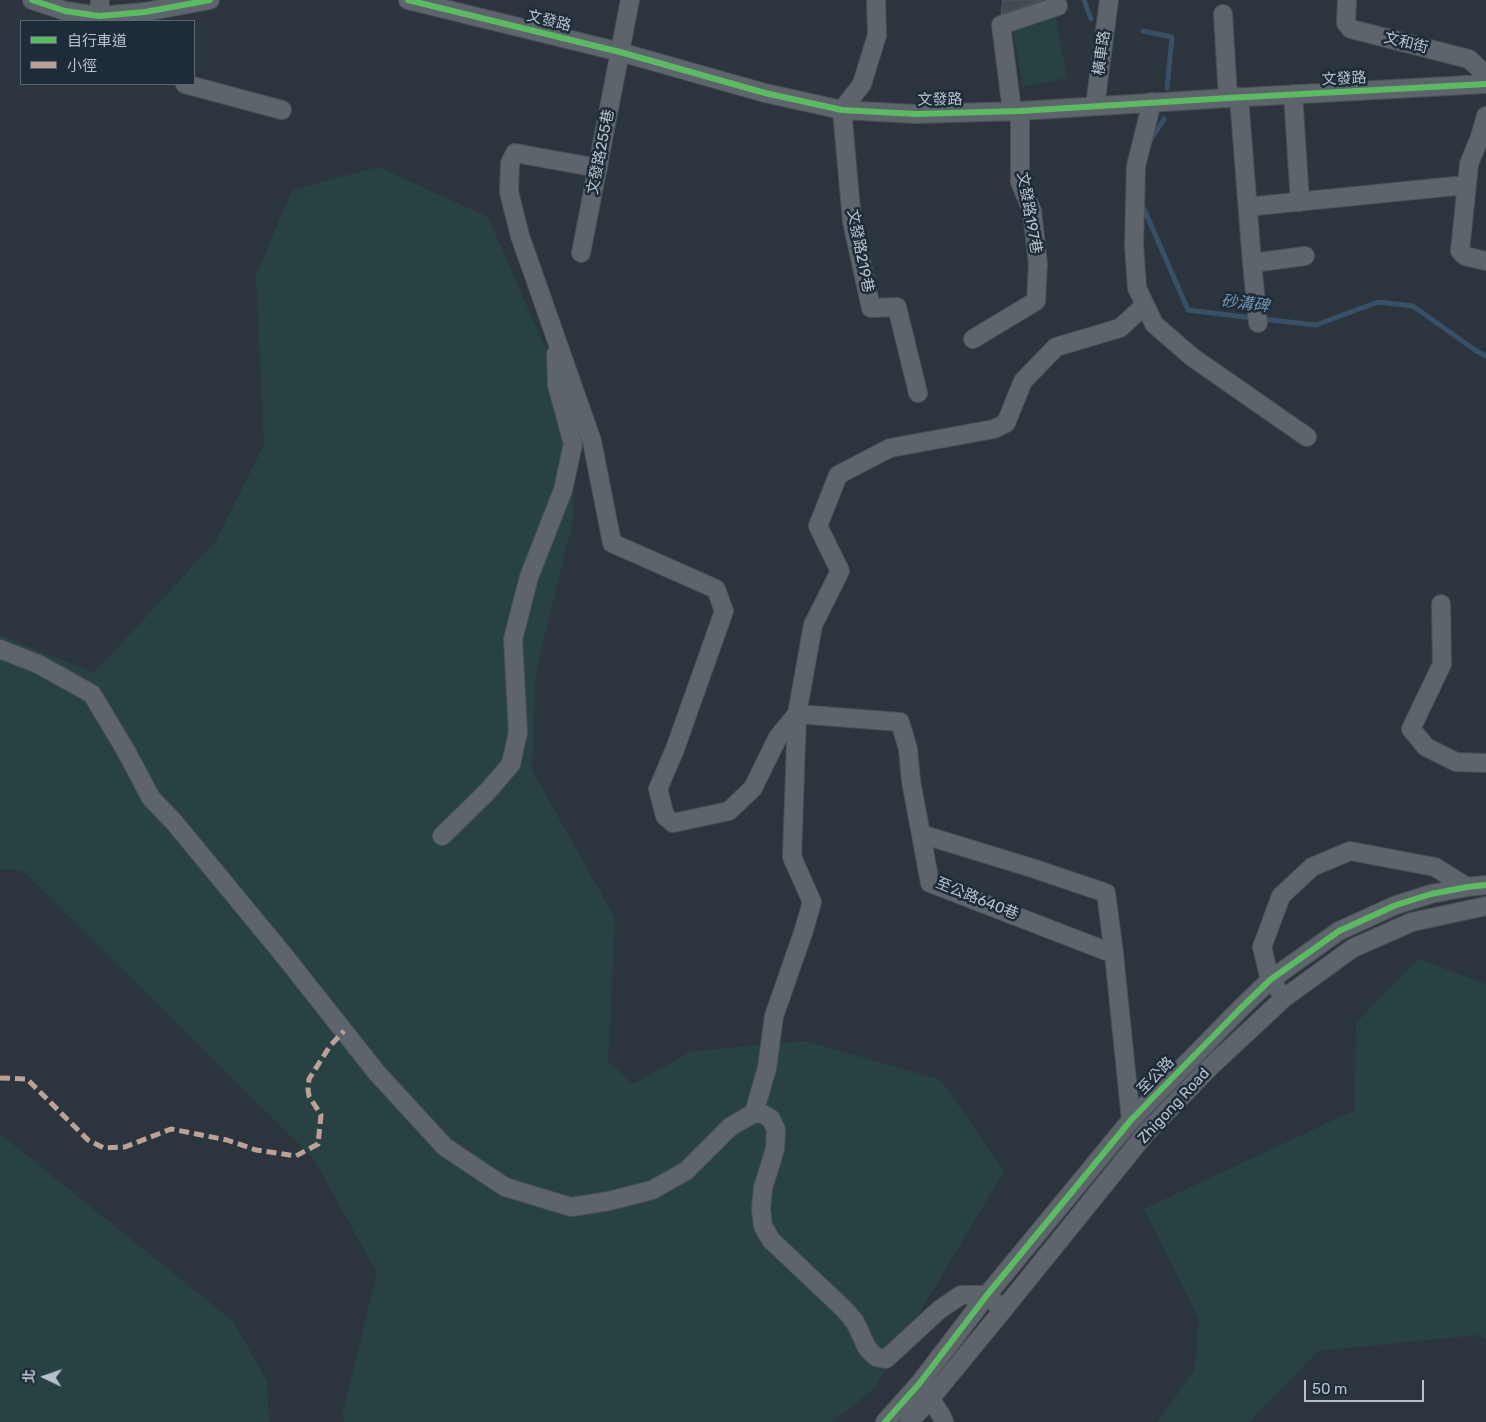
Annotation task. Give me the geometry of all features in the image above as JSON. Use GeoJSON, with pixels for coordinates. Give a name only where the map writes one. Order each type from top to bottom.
{"type":"FeatureCollection","features":[{"type":"Feature","properties":{"kind":"street"},"geometry":{"type":"LineString","coordinates":[[32,0],[65,11],[99,8],[146,17],[210,0]]}},
{"type":"Feature","properties":{"kind":"street","name":"文發路"},"geometry":{"type":"LineString","coordinates":[[408,0],[620,52],[765,93],[842,110],[916,114],[1016,111],[1233,97],[1486,84]]}},
{"type":"Feature","properties":{"kind":"street","name":"文發路255巷"},"geometry":{"type":"LineString","coordinates":[[581,253],[630,0]]}},
{"type":"Feature","properties":{"kind":"street"},"geometry":{"type":"LineString","coordinates":[[842,110],[862,84],[876,35],[876,0]]}},
{"type":"Feature","properties":{"kind":"street","name":"橫車路"},"geometry":{"type":"LineString","coordinates":[[1095,106],[1109,0]]}},
{"type":"Feature","properties":{"kind":"street","name":"文和街"},"geometry":{"type":"LineString","coordinates":[[1347,0],[1346,23],[1351,29],[1469,59],[1486,74]]}},
{"type":"Feature","properties":{"kind":"street"},"geometry":{"type":"LineString","coordinates":[[1016,111],[1001,25],[1058,6]]}},
{"type":"Feature","properties":{"kind":"street"},"geometry":{"type":"LineString","coordinates":[[1223,14],[1258,323]]}},
{"type":"Feature","properties":{"kind":"street"},"geometry":{"type":"LineString","coordinates":[[189,85],[282,110]]}},
{"type":"Feature","properties":{"kind":"street"},"geometry":{"type":"LineString","coordinates":[[1293,94],[1300,202]]}},
{"type":"Feature","properties":{"kind":"street"},"geometry":{"type":"LineString","coordinates":[[1152,102],[1136,166],[1134,245],[1137,288],[1154,324],[1192,357],[1307,437]]}},
{"type":"Feature","properties":{"kind":"street","name":"文發路219巷"},"geometry":{"type":"LineString","coordinates":[[842,110],[852,221],[871,308],[897,306],[918,393]]}},
{"type":"Feature","properties":{"kind":"street","name":"文發路197巷"},"geometry":{"type":"LineString","coordinates":[[973,339],[1036,301],[1038,264],[1032,211],[1020,182],[1016,111]]}},
{"type":"Feature","properties":{"kind":"street"},"geometry":{"type":"LineString","coordinates":[[1486,116],[1480,137],[1468,164],[1460,251],[1465,256],[1486,261]]}},
{"type":"Feature","properties":{"kind":"street"},"geometry":{"type":"LineString","coordinates":[[598,168],[515,153],[510,164],[509,192],[520,236],[592,441],[612,543],[716,590],[724,611],[675,750],[658,790],[665,816],[673,822],[729,811],[752,788],[778,737],[797,714]]}},
{"type":"Feature","properties":{"kind":"street"},"geometry":{"type":"LineString","coordinates":[[1256,206],[1455,186]]}},
{"type":"Feature","properties":{"kind":"street"},"geometry":{"type":"LineString","coordinates":[[1252,263],[1305,256]]}},
{"type":"Feature","properties":{"kind":"street"},"geometry":{"type":"LineString","coordinates":[[754,1113],[767,1068],[774,1016],[812,902],[792,857],[797,714],[813,625],[840,572],[818,526],[838,475],[890,448],[994,429],[1006,423],[1023,381],[1056,347],[1120,328],[1145,305]]}},
{"type":"Feature","properties":{"kind":"street"},"geometry":{"type":"LineString","coordinates":[[442,836],[488,791],[511,764],[518,732],[513,639],[529,577],[563,490],[573,444],[557,385],[556,338]]}},
{"type":"Feature","properties":{"kind":"street"},"geometry":{"type":"LineString","coordinates":[[1441,604],[1442,664],[1410,729],[1426,747],[1456,762],[1486,763]]}},
{"type":"Feature","properties":{"kind":"street"},"geometry":{"type":"LineString","coordinates":[[0,649],[38,664],[92,694],[151,798],[174,822],[253,917],[377,1073],[445,1147],[505,1187],[571,1207],[609,1201],[652,1190],[686,1171],[730,1127],[746,1116],[754,1113],[763,1114],[770,1119],[776,1130],[775,1149],[763,1188],[762,1226],[771,1240],[845,1310],[855,1322],[867,1348],[876,1357],[886,1360],[940,1310],[961,1295],[986,1295],[1003,1310]]}},
{"type":"Feature","properties":{"kind":"street","name":"至公路640巷"},"geometry":{"type":"LineString","coordinates":[[797,714],[900,722],[908,748],[911,782],[930,883],[1114,954]]}},
{"type":"Feature","properties":{"kind":"street"},"geometry":{"type":"LineString","coordinates":[[921,834],[1106,893],[1131,1120],[1146,1133]]}},
{"type":"Feature","properties":{"kind":"street"},"geometry":{"type":"LineString","coordinates":[[1284,998],[1270,980],[1262,947],[1281,896],[1312,867],[1350,851],[1435,867],[1467,887]]}},
{"type":"Feature","properties":{"kind":"street","name":"至公路"},"geometry":{"type":"LineString","coordinates":[[885,1422],[919,1384],[986,1295],[1131,1120],[1270,980],[1339,931],[1396,906],[1430,894],[1486,885]]}},
{"type":"Feature","properties":{"kind":"street","name":"Zhigong Road"},"geometry":{"type":"LineString","coordinates":[[909,1422],[931,1398],[1146,1133],[1209,1068],[1284,998],[1353,948],[1412,922],[1486,906]]}},
{"type":"Feature","properties":{"kind":"street"},"geometry":{"type":"LineString","coordinates":[[919,1384],[931,1398],[944,1422]]}},
{"type":"Feature","properties":{"kind":"green space"},"geometry":{"type":"Polygon","coordinates":[[[1054,9],[1067,78],[1023,87],[1011,18],[1054,9]]]}},
{"type":"Feature","properties":{"kind":"green space"},"geometry":{"type":"Polygon","coordinates":[[[378,167],[488,217],[575,416],[573,520],[536,671],[532,770],[615,918],[608,1061],[633,1084],[692,1051],[805,1041],[941,1080],[1004,1171],[874,1389],[832,1422],[344,1422],[342,1415],[377,1273],[314,1159],[23,871],[0,869],[0,635],[94,673],[216,541],[264,444],[256,276],[292,190],[378,167]]]}},
{"type":"Feature","properties":{"kind":"green space"},"geometry":{"type":"Polygon","coordinates":[[[1418,959],[1486,984],[1486,1339],[1477,1335],[1318,1351],[1249,1422],[1158,1422],[1195,1368],[1199,1319],[1144,1209],[1355,1110],[1356,1023],[1418,959]]]}},
{"type":"Feature","properties":{"kind":"green space"},"geometry":{"type":"Polygon","coordinates":[[[0,1134],[233,1321],[267,1381],[269,1422],[0,1422],[0,1134]]]}},
{"type":"Feature","properties":{"kind":"building"},"geometry":{"type":"Polygon","coordinates":[[[1003,0],[1042,0],[1001,14],[1003,0]]]}},
{"type":"Feature","properties":{"kind":"waterway","name":"砂溝碑"},"geometry":{"type":"LineString","coordinates":[[1084,0],[1091,19]]}},
{"type":"Feature","properties":{"kind":"waterway","name":"砂溝碑"},"geometry":{"type":"LineString","coordinates":[[1143,31],[1172,37],[1167,88]]}},
{"type":"Feature","properties":{"kind":"waterway","name":"砂溝碑"},"geometry":{"type":"LineString","coordinates":[[1148,144],[1164,119]]}},
{"type":"Feature","properties":{"kind":"waterway","name":"砂溝碑"},"geometry":{"type":"LineString","coordinates":[[1141,202],[1188,310],[1253,318]]}},
{"type":"Feature","properties":{"kind":"waterway","name":"砂溝碑"},"geometry":{"type":"LineString","coordinates":[[1262,319],[1316,325],[1378,302],[1413,306],[1486,356]]}},
{"type":"Feature","properties":{"kind":"marked path"},"geometry":{"type":"LineString","coordinates":[[0,1078],[27,1079],[88,1140],[104,1148],[125,1147],[171,1129],[227,1140],[256,1150],[296,1156],[318,1144],[321,1115],[309,1096],[309,1079],[330,1046],[344,1031]]}},
{"type":"Feature","properties":{"kind":"cycle path"},"geometry":{"type":"LineString","coordinates":[[32,0],[65,11],[99,16],[145,12],[210,0]]}},
{"type":"Feature","properties":{"kind":"cycle path"},"geometry":{"type":"LineString","coordinates":[[408,0],[620,52],[765,93],[842,110],[916,114],[1020,111],[1486,84]]}},
{"type":"Feature","properties":{"kind":"cycle path"},"geometry":{"type":"LineString","coordinates":[[885,1422],[919,1384],[987,1295],[1131,1120],[1270,980],[1339,931],[1396,905],[1431,894],[1486,885]]}}]}
